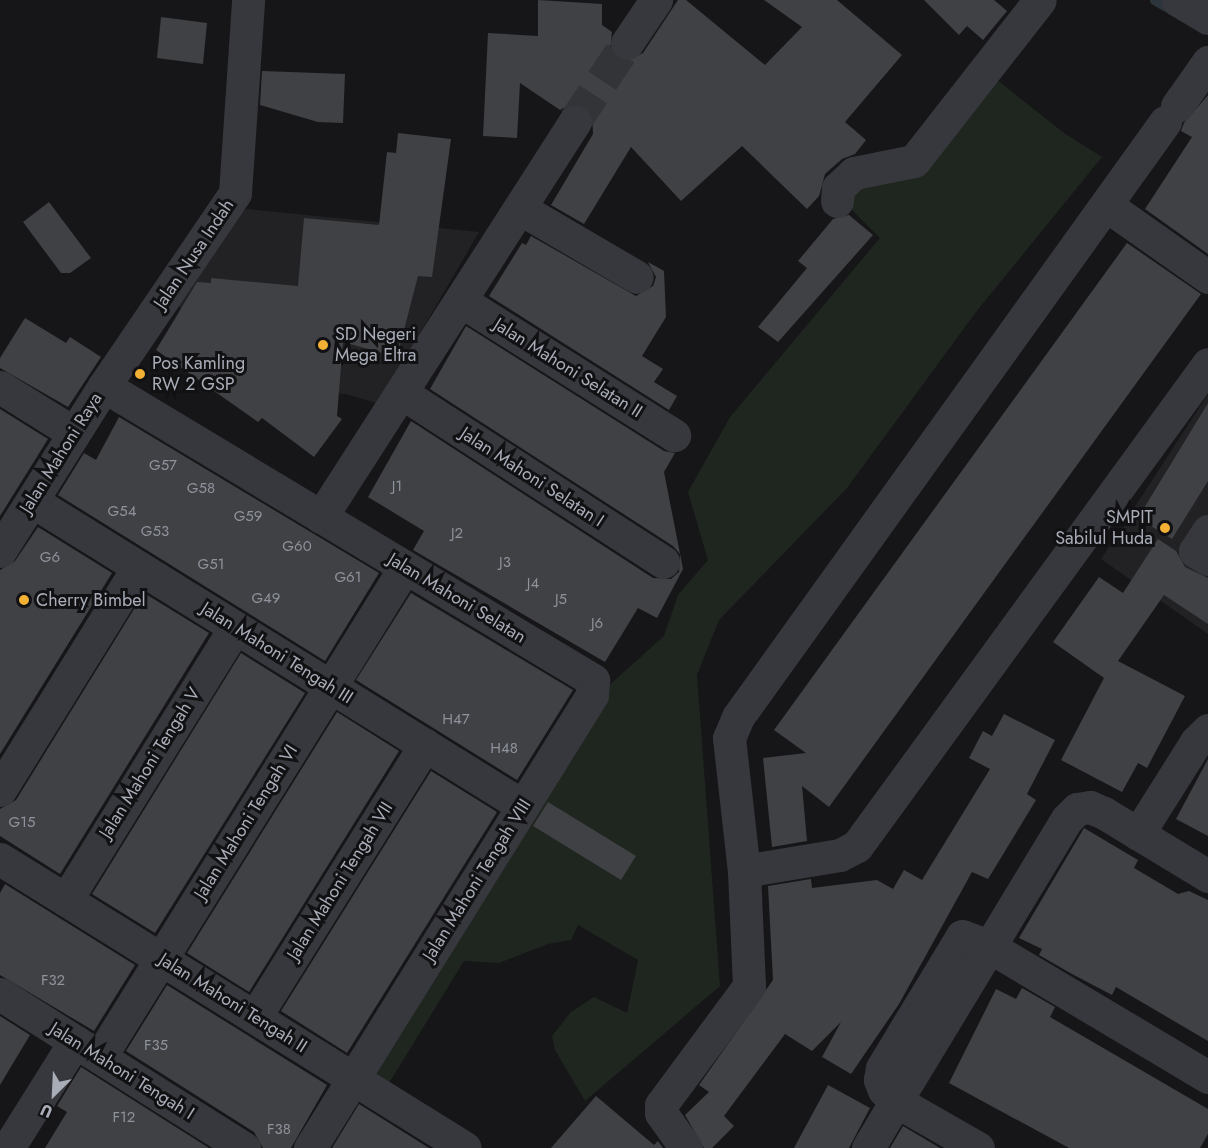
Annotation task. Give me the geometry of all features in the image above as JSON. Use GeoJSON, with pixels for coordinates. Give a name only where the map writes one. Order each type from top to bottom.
{"type":"FeatureCollection","features":[{"type":"Feature","properties":{"kind":"street","name":"Jalan Nusa Indah"},"geometry":{"type":"LineString","coordinates":[[104,386],[235,193],[248,0]]}},
{"type":"Feature","properties":{"kind":"street"},"geometry":{"type":"LineString","coordinates":[[627,43],[656,0]]}},
{"type":"Feature","properties":{"kind":"street"},"geometry":{"type":"LineString","coordinates":[[837,201],[838,188],[854,173],[914,161],[1040,0]]}},
{"type":"Feature","properties":{"kind":"street"},"geometry":{"type":"LineString","coordinates":[[1178,0],[1208,18]]}},
{"type":"Feature","properties":{"kind":"street"},"geometry":{"type":"LineString","coordinates":[[686,1148],[661,1113],[661,1105],[749,986],[744,872],[729,738],[738,717],[1208,62]]}},
{"type":"Feature","properties":{"kind":"street"},"geometry":{"type":"LineString","coordinates":[[321,517],[521,209],[575,121]]}},
{"type":"Feature","properties":{"kind":"street"},"geometry":{"type":"LineString","coordinates":[[1106,205],[1208,277]]}},
{"type":"Feature","properties":{"kind":"street"},"geometry":{"type":"LineString","coordinates":[[521,209],[637,277]]}},
{"type":"Feature","properties":{"kind":"street","name":"Jalan Mahoni Selatan II"},"geometry":{"type":"LineString","coordinates":[[461,301],[674,435]]}},
{"type":"Feature","properties":{"kind":"street"},"geometry":{"type":"LineString","coordinates":[[744,872],[840,855],[856,846],[1208,363]]}},
{"type":"Feature","properties":{"kind":"street","name":"Jalan Mahoni Raya"},"geometry":{"type":"LineString","coordinates":[[0,551],[32,501],[61,426],[104,386]]}},
{"type":"Feature","properties":{"kind":"street","name":"Jalan Mahoni Selatan"},"geometry":{"type":"LineString","coordinates":[[104,386],[593,680]]}},
{"type":"Feature","properties":{"kind":"street"},"geometry":{"type":"LineString","coordinates":[[0,387],[61,426]]}},
{"type":"Feature","properties":{"kind":"street","name":"Jalan Mahoni Selatan I"},"geometry":{"type":"LineString","coordinates":[[402,393],[663,562]]}},
{"type":"Feature","properties":{"kind":"street","name":"Jalan Mahoni Tengah III"},"geometry":{"type":"LineString","coordinates":[[32,501],[523,806]]}},
{"type":"Feature","properties":{"kind":"street"},"geometry":{"type":"LineString","coordinates":[[1208,531],[1195,551],[1208,559]]}},
{"type":"Feature","properties":{"kind":"street"},"geometry":{"type":"LineString","coordinates":[[0,790],[138,567]]}},
{"type":"Feature","properties":{"kind":"street","name":"Jalan Mahoni Tengah VI"},"geometry":{"type":"LineString","coordinates":[[8,1148],[161,958],[405,567]]}},
{"type":"Feature","properties":{"kind":"street","name":"Jalan Mahoni Tengah V"},"geometry":{"type":"LineString","coordinates":[[66,900],[235,627]]}},
{"type":"Feature","properties":{"kind":"street","name":"Jalan Mahoni Tengah VIII"},"geometry":{"type":"LineString","coordinates":[[310,1148],[592,694],[593,680]]}},
{"type":"Feature","properties":{"kind":"street"},"geometry":{"type":"LineString","coordinates":[[1138,834],[1196,742],[1208,730]]}},
{"type":"Feature","properties":{"kind":"street","name":"Jalan Mahoni Tengah VII"},"geometry":{"type":"LineString","coordinates":[[255,1017],[425,745]]}},
{"type":"Feature","properties":{"kind":"street"},"geometry":{"type":"LineString","coordinates":[[868,1148],[896,1101],[924,1027],[990,947],[1067,819],[1077,809],[1090,807],[1104,813],[1208,876]]}},
{"type":"Feature","properties":{"kind":"street","name":"Jalan Mahoni Tengah II"},"geometry":{"type":"LineString","coordinates":[[0,859],[465,1148]]}},
{"type":"Feature","properties":{"kind":"street"},"geometry":{"type":"LineString","coordinates":[[990,947],[1208,1077]]}},
{"type":"Feature","properties":{"kind":"street","name":"Jalan Mahoni Tengah I"},"geometry":{"type":"LineString","coordinates":[[0,994],[244,1148]]}},
{"type":"Feature","properties":{"kind":"street"},"geometry":{"type":"LineString","coordinates":[[896,1101],[978,1148]]}},
{"type":"Feature","properties":{"kind":"shaded area"},"geometry":{"type":"Polygon","coordinates":[[[996,79],[1064,133],[1102,157],[976,312],[847,488],[719,620],[697,675],[720,986],[585,1101],[555,1050],[552,1036],[571,1012],[594,997],[627,1013],[638,960],[578,925],[571,940],[548,944],[499,963],[464,961],[386,1088],[370,1069],[606,688],[664,636],[678,595],[708,560],[688,492],[730,417],[880,238],[847,205],[850,184],[875,173],[996,79]]]}},
{"type":"Feature","properties":{"kind":"shaded area","name":"SD Negeri Mega Eltra"},"geometry":{"type":"Polygon","coordinates":[[[247,209],[479,232],[379,404],[346,394],[292,390],[175,304],[222,222],[247,209]]]}},
{"type":"Feature","properties":{"kind":"shaded area","name":"SMPIT Sabilul Huda"},"geometry":{"type":"Polygon","coordinates":[[[1208,394],[1208,634],[1101,559],[1208,394]]]}},
{"type":"Feature","properties":{"kind":"building"},"geometry":{"type":"Polygon","coordinates":[[[538,0],[602,4],[602,25],[612,32],[610,51],[625,62],[643,53],[678,0],[686,0],[765,65],[802,27],[764,0],[837,0],[902,55],[845,122],[866,140],[855,154],[842,159],[825,174],[819,196],[807,209],[742,146],[681,201],[631,147],[584,224],[551,205],[593,134],[592,113],[586,106],[575,102],[560,110],[520,83],[517,138],[483,136],[488,33],[538,36],[538,0]]]}},
{"type":"Feature","properties":{"kind":"building"},"geometry":{"type":"Polygon","coordinates":[[[924,0],[994,0],[1007,11],[983,40],[967,26],[959,35],[924,0]]]}},
{"type":"Feature","properties":{"kind":"building"},"geometry":{"type":"Polygon","coordinates":[[[161,17],[207,23],[203,64],[157,58],[161,17]]]}},
{"type":"Feature","properties":{"kind":"building"},"geometry":{"type":"Polygon","coordinates":[[[262,71],[345,74],[343,123],[318,122],[260,105],[262,71]]]}},
{"type":"Feature","properties":{"kind":"building"},"geometry":{"type":"Polygon","coordinates":[[[1208,95],[1208,254],[1145,209],[1192,137],[1181,131],[1184,123],[1208,95]]]}},
{"type":"Feature","properties":{"kind":"building","name":"SD Negeri Mega Eltra"},"geometry":{"type":"Polygon","coordinates":[[[398,133],[451,139],[432,277],[418,276],[397,357],[343,342],[337,416],[342,419],[314,457],[262,418],[258,422],[156,350],[197,282],[211,283],[211,278],[298,286],[304,218],[379,225],[387,152],[396,153],[398,133]]]}},
{"type":"Feature","properties":{"kind":"building"},"geometry":{"type":"Polygon","coordinates":[[[49,202],[91,258],[70,273],[61,273],[23,222],[49,202]]]}},
{"type":"Feature","properties":{"kind":"building"},"geometry":{"type":"Polygon","coordinates":[[[849,215],[873,235],[778,342],[758,327],[807,268],[798,261],[833,219],[849,215]]]}},
{"type":"Feature","properties":{"kind":"building"},"geometry":{"type":"Polygon","coordinates":[[[531,236],[636,296],[653,286],[656,277],[648,262],[664,271],[666,317],[642,356],[663,369],[654,382],[677,396],[669,410],[489,296],[522,243],[526,245],[531,236]]]}},
{"type":"Feature","properties":{"kind":"building"},"geometry":{"type":"Polygon","coordinates":[[[1127,243],[1201,294],[829,807],[802,786],[807,841],[772,847],[763,758],[806,753],[774,730],[1127,243]]]}},
{"type":"Feature","properties":{"kind":"building"},"geometry":{"type":"Polygon","coordinates":[[[25,318],[66,343],[70,337],[101,357],[68,407],[0,368],[0,358],[25,318]]]}},
{"type":"Feature","properties":{"kind":"building"},"geometry":{"type":"Polygon","coordinates":[[[466,326],[664,451],[675,453],[664,472],[683,569],[657,618],[638,608],[605,662],[413,550],[424,531],[368,497],[411,421],[653,578],[671,579],[679,572],[680,554],[673,546],[430,389],[466,326]]]}},
{"type":"Feature","properties":{"kind":"building"},"geometry":{"type":"Polygon","coordinates":[[[1208,403],[1208,481],[1172,539],[1138,518],[1208,403]]]}},
{"type":"Feature","properties":{"kind":"building"},"geometry":{"type":"Polygon","coordinates":[[[0,409],[48,439],[0,516],[0,409]]]}},
{"type":"Feature","properties":{"kind":"building"},"geometry":{"type":"Polygon","coordinates":[[[119,417],[379,573],[325,661],[58,495],[84,453],[96,460],[119,417]]]}},
{"type":"Feature","properties":{"kind":"building"},"geometry":{"type":"Polygon","coordinates":[[[38,527],[112,573],[0,754],[0,570],[15,561],[38,527]]]}},
{"type":"Feature","properties":{"kind":"building"},"geometry":{"type":"Polygon","coordinates":[[[1158,539],[1176,551],[1185,567],[1208,578],[1208,624],[1164,595],[1118,661],[1185,696],[1147,768],[1138,763],[1122,792],[1061,760],[1104,678],[1053,642],[1099,577],[1123,593],[1158,539]]]}},
{"type":"Feature","properties":{"kind":"building"},"geometry":{"type":"Polygon","coordinates":[[[144,593],[209,633],[60,874],[0,836],[0,809],[16,800],[144,593]]]}},
{"type":"Feature","properties":{"kind":"building"},"geometry":{"type":"Polygon","coordinates":[[[411,593],[573,690],[517,780],[356,680],[411,593]]]}},
{"type":"Feature","properties":{"kind":"building"},"geometry":{"type":"Polygon","coordinates":[[[241,653],[305,693],[155,933],[92,894],[241,653]]]}},
{"type":"Feature","properties":{"kind":"building"},"geometry":{"type":"Polygon","coordinates":[[[337,712],[399,751],[249,992],[187,953],[337,712]]]}},
{"type":"Feature","properties":{"kind":"building"},"geometry":{"type":"Polygon","coordinates":[[[1004,714],[1055,740],[1027,794],[1036,800],[988,879],[972,872],[899,1004],[851,1074],[822,1057],[841,1022],[812,1051],[785,1034],[724,1116],[734,1126],[712,1148],[704,1148],[685,1115],[709,1092],[699,1085],[773,980],[768,886],[811,879],[812,888],[877,880],[893,889],[904,870],[922,880],[990,769],[969,758],[983,731],[992,736],[1004,714]]]}},
{"type":"Feature","properties":{"kind":"building"},"geometry":{"type":"Polygon","coordinates":[[[1208,759],[1208,836],[1176,819],[1208,759]]]}},
{"type":"Feature","properties":{"kind":"building"},"geometry":{"type":"Polygon","coordinates":[[[431,771],[497,812],[347,1053],[281,1011],[431,771]]]}},
{"type":"Feature","properties":{"kind":"building"},"geometry":{"type":"Polygon","coordinates":[[[548,802],[636,856],[621,880],[533,826],[548,802]]]}},
{"type":"Feature","properties":{"kind":"building"},"geometry":{"type":"Polygon","coordinates":[[[1084,828],[1138,860],[1134,868],[1178,894],[1189,891],[1208,900],[1208,1041],[1116,987],[1112,995],[1072,974],[1039,955],[1042,949],[1019,938],[1084,828]]]}},
{"type":"Feature","properties":{"kind":"building"},"geometry":{"type":"Polygon","coordinates":[[[5,884],[135,965],[94,1031],[0,975],[0,893],[5,884]]]}},
{"type":"Feature","properties":{"kind":"building"},"geometry":{"type":"Polygon","coordinates":[[[167,985],[327,1085],[291,1148],[263,1148],[254,1132],[126,1051],[167,985]]]}},
{"type":"Feature","properties":{"kind":"building"},"geometry":{"type":"Polygon","coordinates":[[[1022,988],[1055,1007],[1050,1017],[1208,1109],[1208,1134],[1200,1148],[1069,1148],[949,1083],[996,989],[1016,999],[1022,988]]]}},
{"type":"Feature","properties":{"kind":"building"},"geometry":{"type":"Polygon","coordinates":[[[0,1016],[30,1035],[0,1085],[0,1016]]]}},
{"type":"Feature","properties":{"kind":"building"},"geometry":{"type":"Polygon","coordinates":[[[81,1067],[209,1148],[45,1148],[67,1112],[57,1106],[81,1067]]]}},
{"type":"Feature","properties":{"kind":"building"},"geometry":{"type":"Polygon","coordinates":[[[828,1085],[870,1108],[849,1148],[794,1148],[828,1085]]]}},
{"type":"Feature","properties":{"kind":"building"},"geometry":{"type":"Polygon","coordinates":[[[596,1096],[654,1145],[658,1141],[663,1148],[551,1148],[596,1096]]]}},
{"type":"Feature","properties":{"kind":"building"},"geometry":{"type":"Polygon","coordinates":[[[359,1104],[429,1148],[332,1148],[359,1104]]]}},
{"type":"Feature","properties":{"kind":"building"},"geometry":{"type":"Polygon","coordinates":[[[903,1126],[940,1148],[890,1148],[903,1126]]]}},
{"type":"Feature","properties":{"kind":"waterway"},"geometry":{"type":"LineString","coordinates":[[1154,0],[1173,11]]}},
{"type":"Feature","properties":{"kind":"tunnel"},"geometry":{"type":"LineString","coordinates":[[575,121],[627,43]]}},
{"type":"Feature","properties":{"kind":"place","name":"SD Negeri Mega Eltra"},"geometry":{"type":"Point","coordinates":[323,345]}},
{"type":"Feature","properties":{"kind":"place","name":"Pos Kamling RW 2 GSP"},"geometry":{"type":"Point","coordinates":[140,374]}},
{"type":"Feature","properties":{"kind":"place","name":"SMPIT Sabilul Huda"},"geometry":{"type":"Point","coordinates":[1165,528]}},
{"type":"Feature","properties":{"kind":"place","name":"Cherry Bimbel"},"geometry":{"type":"Point","coordinates":[24,600]}}]}
